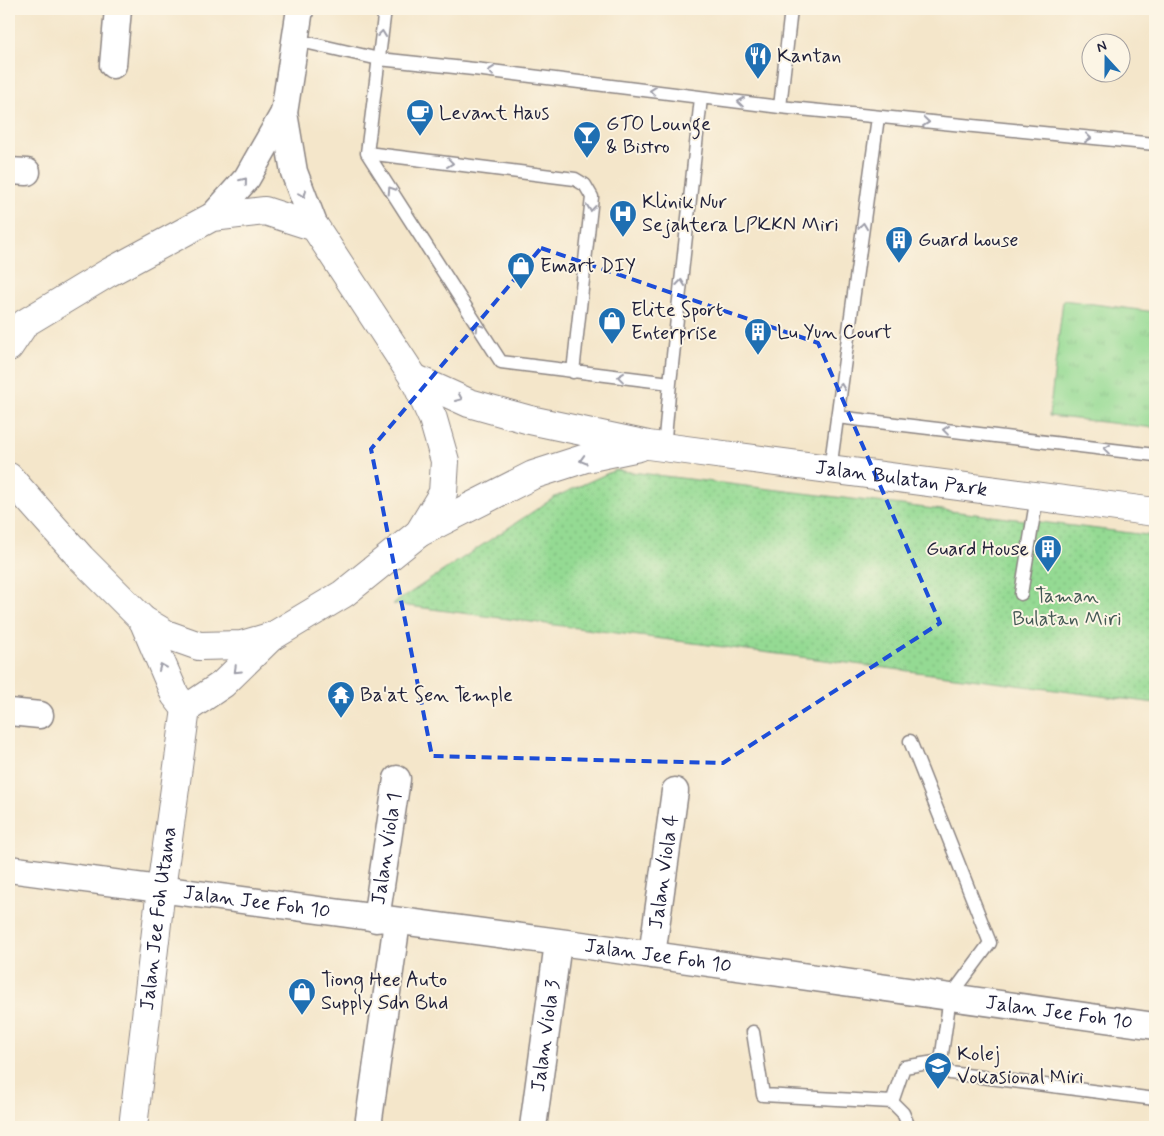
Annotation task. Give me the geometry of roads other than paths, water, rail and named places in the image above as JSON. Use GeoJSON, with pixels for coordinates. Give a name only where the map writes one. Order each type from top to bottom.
{"type":"FeatureCollection","features":[{"type":"Feature","properties":{"kind":"street"},"geometry":{"type":"LineString","coordinates":[[113,65],[118,9]]}},
{"type":"Feature","properties":{"kind":"street"},"geometry":{"type":"LineString","coordinates":[[300,9],[284,113],[294,172],[315,227],[414,378],[433,419],[445,461],[443,492],[419,533]]}},
{"type":"Feature","properties":{"kind":"street"},"geometry":{"type":"LineString","coordinates":[[9,347],[17,324],[212,217],[247,178],[284,113]]}},
{"type":"Feature","properties":{"kind":"street"},"geometry":{"type":"LineString","coordinates":[[212,217],[265,212],[315,227]]}},
{"type":"Feature","properties":{"kind":"street"},"geometry":{"type":"LineString","coordinates":[[414,378],[477,406],[530,420],[656,447]]}},
{"type":"Feature","properties":{"kind":"street"},"geometry":{"type":"LineString","coordinates":[[143,620],[175,695],[186,709],[223,684],[272,636],[343,594],[419,533],[533,475],[586,458],[656,447]]}},
{"type":"Feature","properties":{"kind":"street","name":"Jalan Bulatan Park"},"geometry":{"type":"LineString","coordinates":[[656,447],[1155,512]]}},
{"type":"Feature","properties":{"kind":"street"},"geometry":{"type":"LineString","coordinates":[[9,477],[81,558],[143,620],[168,635],[199,646],[242,645],[272,636]]}},
{"type":"Feature","properties":{"kind":"street","name":"Jalan Jee Foh Utama"},"geometry":{"type":"LineString","coordinates":[[133,1127],[161,889],[186,709]]}},
{"type":"Feature","properties":{"kind":"street"},"geometry":{"type":"LineString","coordinates":[[9,712],[40,715]]}},
{"type":"Feature","properties":{"kind":"street","name":"Jalan Viola 1"},"geometry":{"type":"LineString","coordinates":[[370,1127],[369,1119],[387,920],[397,779]]}},
{"type":"Feature","properties":{"kind":"street","name":"Jalan Viola 4"},"geometry":{"type":"LineString","coordinates":[[652,955],[675,791]]}},
{"type":"Feature","properties":{"kind":"street","name":"Jalan Jee Foh 10"},"geometry":{"type":"LineString","coordinates":[[9,869],[558,942],[1155,1026]]}},
{"type":"Feature","properties":{"kind":"street","name":"Jalan Viola 3"},"geometry":{"type":"LineString","coordinates":[[533,1127],[558,942]]}},
{"type":"Feature","properties":{"kind":"lane"},"geometry":{"type":"LineString","coordinates":[[385,9],[367,153],[502,362],[670,383]]}},
{"type":"Feature","properties":{"kind":"lane"},"geometry":{"type":"LineString","coordinates":[[780,107],[791,9]]}},
{"type":"Feature","properties":{"kind":"lane"},"geometry":{"type":"LineString","coordinates":[[296,40],[379,59],[701,98],[1155,144]]}},
{"type":"Feature","properties":{"kind":"lane"},"geometry":{"type":"LineString","coordinates":[[656,447],[670,383],[701,98]]}},
{"type":"Feature","properties":{"kind":"lane"},"geometry":{"type":"LineString","coordinates":[[830,470],[878,117]]}},
{"type":"Feature","properties":{"kind":"lane"},"geometry":{"type":"LineString","coordinates":[[367,153],[575,179],[585,185],[592,197],[573,372]]}},
{"type":"Feature","properties":{"kind":"lane"},"geometry":{"type":"LineString","coordinates":[[837,417],[1155,455]]}},
{"type":"Feature","properties":{"kind":"lane"},"geometry":{"type":"LineString","coordinates":[[1021,594],[1037,496]]}},
{"type":"Feature","properties":{"kind":"lane"},"geometry":{"type":"LineString","coordinates":[[910,741],[990,943],[950,997],[941,1061],[950,1073],[1155,1099]]}},
{"type":"Feature","properties":{"kind":"lane"},"geometry":{"type":"LineString","coordinates":[[753,1032],[763,1095],[892,1102],[903,1112],[909,1127]]}},
{"type":"Feature","properties":{"kind":"lane"},"geometry":{"type":"LineString","coordinates":[[892,1102],[904,1067],[941,1061]]}},
{"type":"Feature","properties":{"kind":"place","name":"Kantan"},"geometry":{"type":"Point","coordinates":[758,80]}},
{"type":"Feature","properties":{"kind":"place","name":"Levant Haus"},"geometry":{"type":"Point","coordinates":[420,137]}},
{"type":"Feature","properties":{"kind":"place","name":"GTO Lounge & Bistro"},"geometry":{"type":"Point","coordinates":[587,159]}},
{"type":"Feature","properties":{"kind":"place","name":"Klinik Nur Sejahtera LPKKN Miri"},"geometry":{"type":"Point","coordinates":[623,238]}},
{"type":"Feature","properties":{"kind":"place","name":"Guard house"},"geometry":{"type":"Point","coordinates":[899,264]}},
{"type":"Feature","properties":{"kind":"place","name":"Emart DIY"},"geometry":{"type":"Point","coordinates":[521,290]}},
{"type":"Feature","properties":{"kind":"place","name":"Elite Sport Enterprise"},"geometry":{"type":"Point","coordinates":[612,345]}},
{"type":"Feature","properties":{"kind":"place","name":"Lu Yun Court"},"geometry":{"type":"Point","coordinates":[758,356]}},
{"type":"Feature","properties":{"kind":"place","name":"Guard House"},"geometry":{"type":"Point","coordinates":[1048,573]}},
{"type":"Feature","properties":{"kind":"place","name":"Ba'at Sen Temple"},"geometry":{"type":"Point","coordinates":[341,719]}},
{"type":"Feature","properties":{"kind":"place","name":"Tiong Hee Auto Supply Sdn Bhd"},"geometry":{"type":"Point","coordinates":[302,1016]}},
{"type":"Feature","properties":{"kind":"place","name":"Kolej Vokasional Miri"},"geometry":{"type":"Point","coordinates":[938,1090]}},
{"type":"Feature","properties":{"kind":"park label","name":"Taman Bulatan Miri"},"geometry":{"type":"Point","coordinates":[1067,608]}}]}
